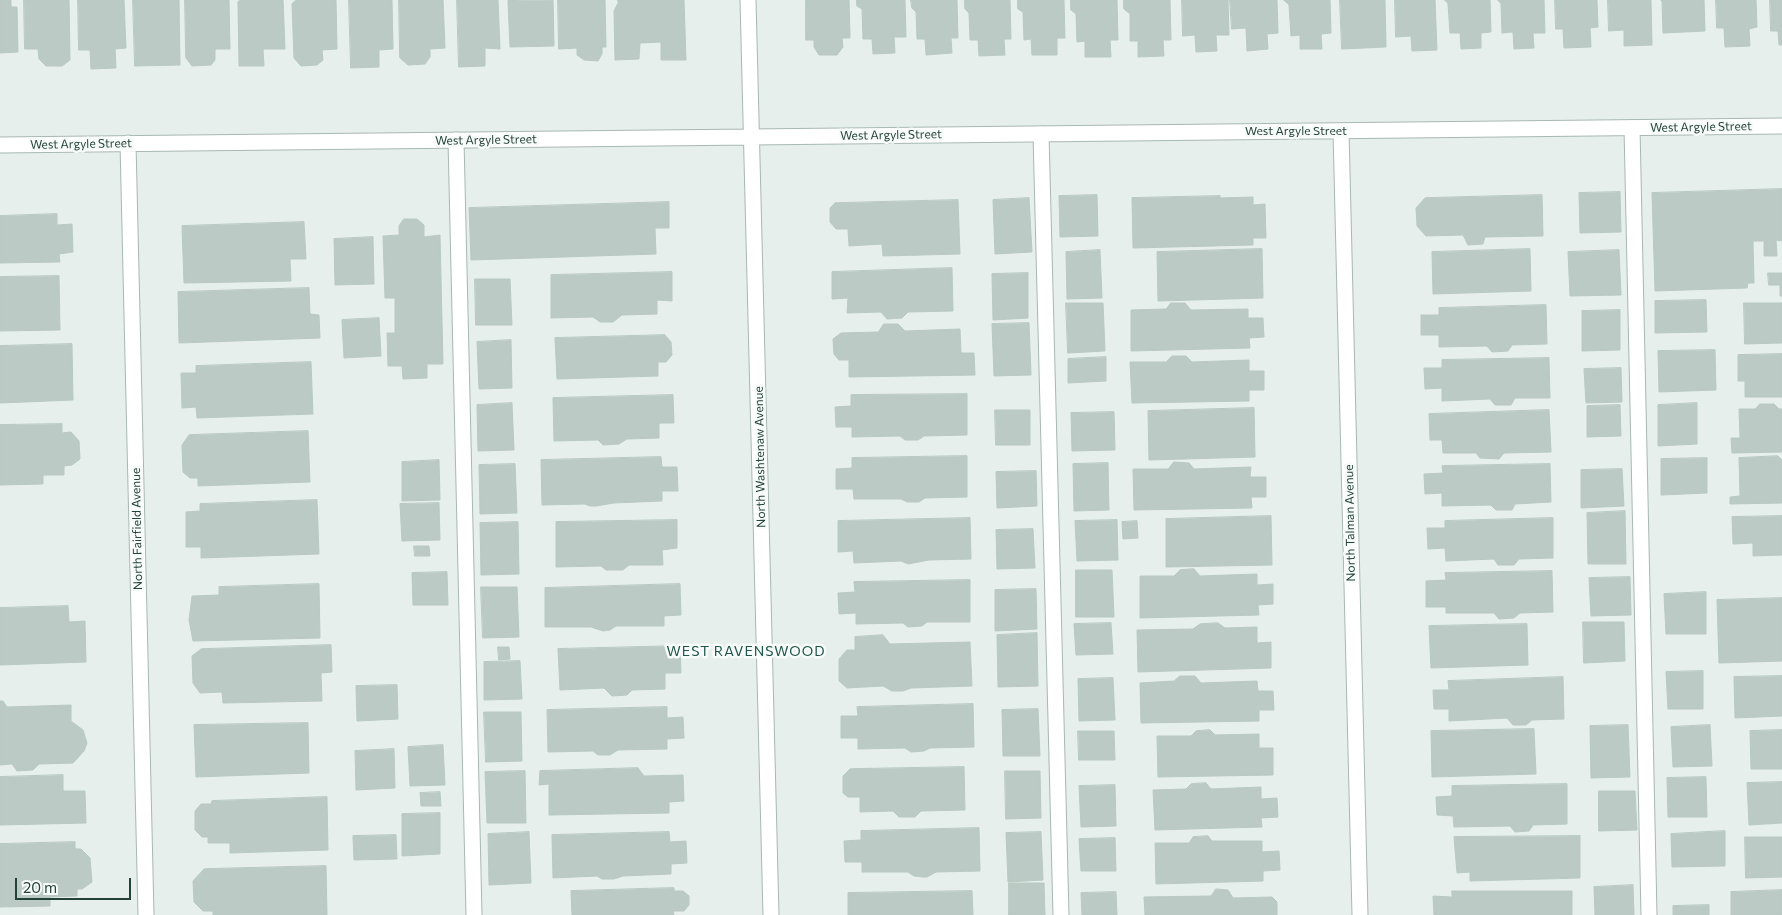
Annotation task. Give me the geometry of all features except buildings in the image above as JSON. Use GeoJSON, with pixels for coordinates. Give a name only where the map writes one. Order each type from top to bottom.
{"type":"FeatureCollection","features":[{"type":"Feature","properties":{"kind":"street","name":"North Washtenaw Avenue"},"geometry":{"type":"LineString","coordinates":[[748,0],[771,915]]}},
{"type":"Feature","properties":{"kind":"street","name":"West Argyle Street"},"geometry":{"type":"LineString","coordinates":[[0,145],[1782,126]]}},
{"type":"Feature","properties":{"kind":"street"},"geometry":{"type":"LineString","coordinates":[[1632,128],[1649,915]]}},
{"type":"Feature","properties":{"kind":"street","name":"North Talman Avenue"},"geometry":{"type":"LineString","coordinates":[[1341,131],[1360,915]]}},
{"type":"Feature","properties":{"kind":"street"},"geometry":{"type":"LineString","coordinates":[[1041,134],[1061,915]]}},
{"type":"Feature","properties":{"kind":"street"},"geometry":{"type":"LineString","coordinates":[[456,140],[474,915]]}},
{"type":"Feature","properties":{"kind":"street","name":"North Fairfield Avenue"},"geometry":{"type":"LineString","coordinates":[[128,143],[146,915]]}},
{"type":"Feature","properties":{"kind":"district","name":"WEST RAVENSWOOD"},"geometry":{"type":"Point","coordinates":[746,651]}}]}
